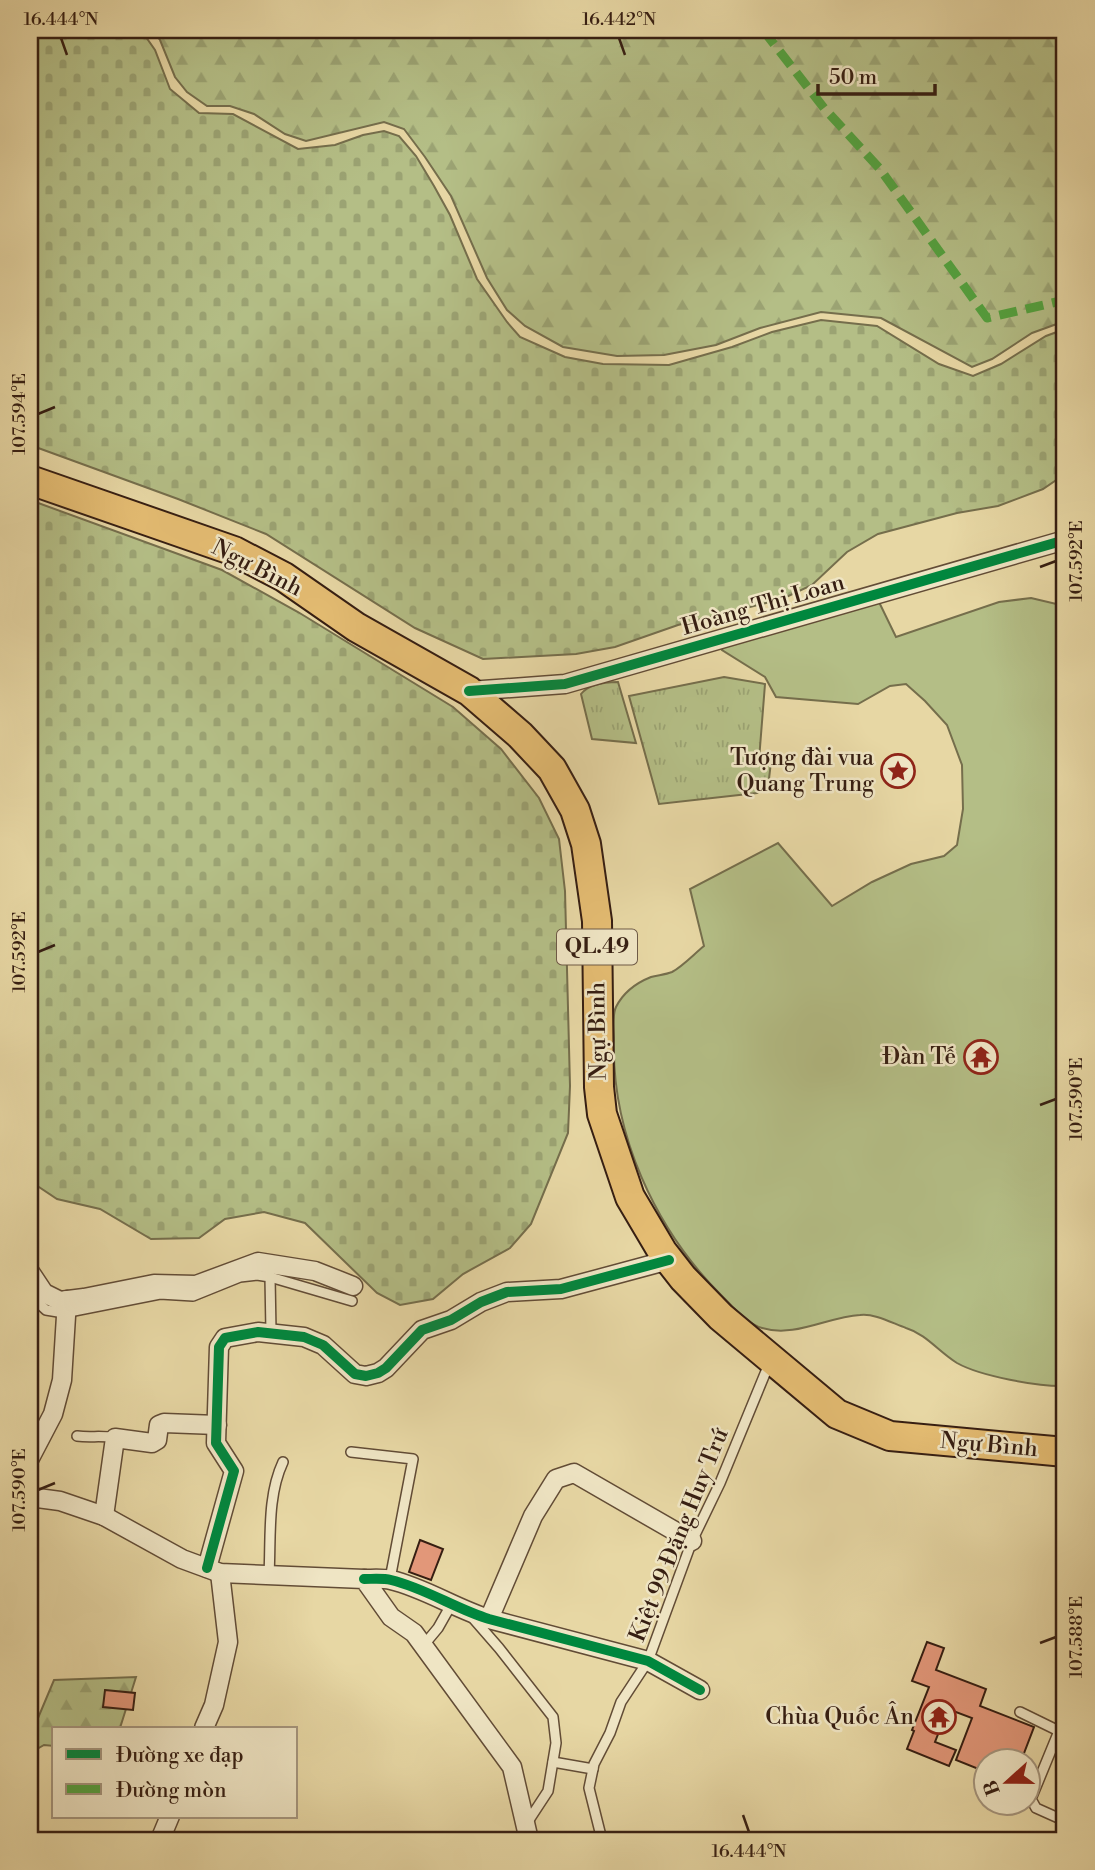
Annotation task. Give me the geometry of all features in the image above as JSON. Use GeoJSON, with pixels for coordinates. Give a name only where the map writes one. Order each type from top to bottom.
{"type":"FeatureCollection","features":[{"type":"Feature","properties":{"kind":"highway","name":"Ngự Bình"},"geometry":{"type":"LineString","coordinates":[[30,480],[234,551],[284,577],[356,627],[469,691],[520,735],[552,769],[575,810],[586,844],[597,921],[598,1087],[602,1114],[630,1197],[669,1260],[721,1317],[837,1414],[890,1436],[1065,1452]]}},
{"type":"Feature","properties":{"kind":"street","name":"Hoàng Thị Loan"},"geometry":{"type":"LineString","coordinates":[[469,691],[565,684],[1065,540]]}},
{"type":"Feature","properties":{"kind":"street"},"geometry":{"type":"LineString","coordinates":[[204,1727],[214,1705],[228,1642],[214,1570],[234,1471],[218,1446],[221,1341],[236,1336],[271,1332],[304,1337],[323,1345],[355,1374],[366,1376],[386,1368],[422,1330],[451,1320],[499,1296],[521,1291],[561,1289],[669,1260]]}},
{"type":"Feature","properties":{"kind":"street"},"geometry":{"type":"LineString","coordinates":[[30,1272],[44,1293],[67,1306],[154,1284],[196,1285],[248,1265],[270,1270],[315,1271],[352,1293]]}},
{"type":"Feature","properties":{"kind":"street"},"geometry":{"type":"LineString","coordinates":[[30,1458],[53,1414],[62,1380],[67,1306]]}},
{"type":"Feature","properties":{"kind":"street"},"geometry":{"type":"LineString","coordinates":[[104,1516],[115,1437],[152,1443],[157,1440],[161,1424],[217,1425]]}},
{"type":"Feature","properties":{"kind":"street"},"geometry":{"type":"LineString","coordinates":[[489,1619],[533,1516],[556,1479],[574,1473],[692,1541]]}},
{"type":"Feature","properties":{"kind":"street"},"geometry":{"type":"LineString","coordinates":[[30,1497],[60,1501],[104,1516],[182,1559],[214,1570],[269,1575],[390,1579],[489,1619],[648,1661],[700,1690]]}},
{"type":"Feature","properties":{"kind":"street"},"geometry":{"type":"LineString","coordinates":[[364,1578],[391,1617],[414,1633],[512,1767],[528,1832]]}},
{"type":"Feature","properties":{"kind":"street"},"geometry":{"type":"LineString","coordinates":[[160,1840],[169,1818]]}},
{"type":"Feature","properties":{"kind":"lane"},"geometry":{"type":"LineString","coordinates":[[270,1270],[271,1332]]}},
{"type":"Feature","properties":{"kind":"lane"},"geometry":{"type":"LineString","coordinates":[[30,1295],[46,1310],[67,1306]]}},
{"type":"Feature","properties":{"kind":"lane","name":"Kiệt 99 Đặng Huy Trứ"},"geometry":{"type":"LineString","coordinates":[[602,1840],[589,1788],[593,1769],[621,1702],[648,1661],[692,1541],[720,1483],[771,1359]]}},
{"type":"Feature","properties":{"kind":"lane"},"geometry":{"type":"LineString","coordinates":[[77,1436],[90,1438],[96,1434],[115,1437]]}},
{"type":"Feature","properties":{"kind":"lane"},"geometry":{"type":"LineString","coordinates":[[351,1452],[413,1459],[390,1579]]}},
{"type":"Feature","properties":{"kind":"lane"},"geometry":{"type":"LineString","coordinates":[[269,1575],[273,1499],[276,1476],[283,1462]]}},
{"type":"Feature","properties":{"kind":"lane"},"geometry":{"type":"LineString","coordinates":[[423,1646],[459,1609],[499,1648],[553,1717],[556,1743],[548,1791],[528,1832]]}},
{"type":"Feature","properties":{"kind":"lane"},"geometry":{"type":"LineString","coordinates":[[1020,1712],[1062,1732],[1031,1799],[1036,1808],[1065,1821]]}},
{"type":"Feature","properties":{"kind":"lane"},"geometry":{"type":"LineString","coordinates":[[553,1762],[593,1769]]}},
{"type":"Feature","properties":{"kind":"green space"},"geometry":{"type":"Polygon","coordinates":[[[30,30],[141,30],[155,50],[170,89],[199,113],[233,114],[298,149],[335,145],[384,131],[399,136],[416,156],[434,186],[450,215],[477,279],[507,322],[520,337],[565,357],[603,364],[669,365],[772,332],[821,320],[877,326],[939,364],[973,376],[1001,364],[1046,336],[1065,329],[1065,474],[1043,489],[998,506],[957,513],[878,534],[847,552],[812,585],[782,599],[678,625],[615,647],[576,654],[483,659],[415,628],[266,534],[30,445],[30,30]]]}},
{"type":"Feature","properties":{"kind":"green space"},"geometry":{"type":"Polygon","coordinates":[[[152,30],[1065,30],[1065,321],[1032,333],[992,359],[972,367],[881,318],[821,312],[760,328],[716,345],[664,355],[617,356],[563,347],[525,326],[507,310],[487,278],[451,196],[404,129],[384,122],[306,141],[285,134],[254,114],[230,106],[207,106],[187,92],[175,77],[160,40],[152,30]]]}},
{"type":"Feature","properties":{"kind":"green space"},"geometry":{"type":"Polygon","coordinates":[[[30,500],[222,570],[298,612],[453,707],[501,749],[539,798],[559,839],[565,891],[570,1086],[568,1133],[531,1224],[510,1248],[463,1274],[433,1299],[400,1305],[377,1293],[305,1223],[264,1212],[225,1219],[199,1238],[151,1239],[100,1209],[57,1199],[30,1181],[30,1100],[33,1097],[35,1078],[30,1074],[30,500]]]}},
{"type":"Feature","properties":{"kind":"green space"},"geometry":{"type":"Polygon","coordinates":[[[1031,598],[1065,606],[1065,1386],[1010,1380],[967,1368],[950,1359],[913,1331],[871,1315],[787,1330],[762,1328],[751,1323],[697,1269],[657,1210],[629,1144],[615,1074],[614,1018],[619,1002],[635,985],[651,977],[672,972],[704,946],[690,889],[778,843],[832,906],[872,882],[911,864],[944,856],[957,845],[963,809],[962,765],[947,725],[906,684],[890,686],[858,704],[776,697],[765,677],[722,650],[724,644],[878,600],[896,637],[999,602],[1031,598]]]}},
{"type":"Feature","properties":{"kind":"green space"},"geometry":{"type":"Polygon","coordinates":[[[724,677],[765,684],[759,760],[771,762],[768,787],[757,793],[659,804],[629,696],[724,677]]]}},
{"type":"Feature","properties":{"kind":"green space"},"geometry":{"type":"Polygon","coordinates":[[[618,682],[636,743],[592,739],[581,694],[593,686],[618,682]]]}},
{"type":"Feature","properties":{"kind":"green space"},"geometry":{"type":"Polygon","coordinates":[[[136,1677],[120,1727],[52,1727],[52,1746],[44,1745],[30,1753],[30,1737],[54,1680],[136,1677]]]}},
{"type":"Feature","properties":{"kind":"building"},"geometry":{"type":"Polygon","coordinates":[[[420,1540],[443,1549],[431,1580],[409,1572],[420,1540]]]}},
{"type":"Feature","properties":{"kind":"building"},"geometry":{"type":"Polygon","coordinates":[[[927,1642],[944,1648],[936,1670],[986,1689],[980,1706],[1034,1727],[1026,1748],[972,1748],[972,1766],[956,1760],[972,1718],[948,1709],[935,1742],[956,1750],[949,1766],[907,1749],[929,1687],[912,1681],[927,1642]]]}},
{"type":"Feature","properties":{"kind":"building"},"geometry":{"type":"Polygon","coordinates":[[[105,1690],[135,1693],[133,1710],[103,1707],[105,1690]]]}},
{"type":"Feature","properties":{"kind":"marked path"},"geometry":{"type":"LineString","coordinates":[[763,30],[824,108],[880,169],[987,318],[1065,300]]}},
{"type":"Feature","properties":{"kind":"cycle path"},"geometry":{"type":"LineString","coordinates":[[469,691],[565,684],[1065,540]]}},
{"type":"Feature","properties":{"kind":"cycle path"},"geometry":{"type":"LineString","coordinates":[[207,1568],[234,1471],[216,1443],[219,1347],[225,1338],[258,1332],[304,1337],[323,1345],[355,1374],[366,1376],[386,1368],[422,1330],[451,1320],[481,1302],[507,1292],[561,1289],[669,1260]]}},
{"type":"Feature","properties":{"kind":"cycle path"},"geometry":{"type":"LineString","coordinates":[[364,1579],[385,1579],[404,1584],[489,1619],[648,1661],[700,1690]]}},
{"type":"Feature","properties":{"kind":"place","name":"Tượng đài vua Quang Trung"},"geometry":{"type":"Point","coordinates":[898,771]}},
{"type":"Feature","properties":{"kind":"place","name":"Đàn Tế"},"geometry":{"type":"Point","coordinates":[981,1057]}},
{"type":"Feature","properties":{"kind":"place","name":"Chùa Quốc Ân"},"geometry":{"type":"Point","coordinates":[939,1717]}}]}
